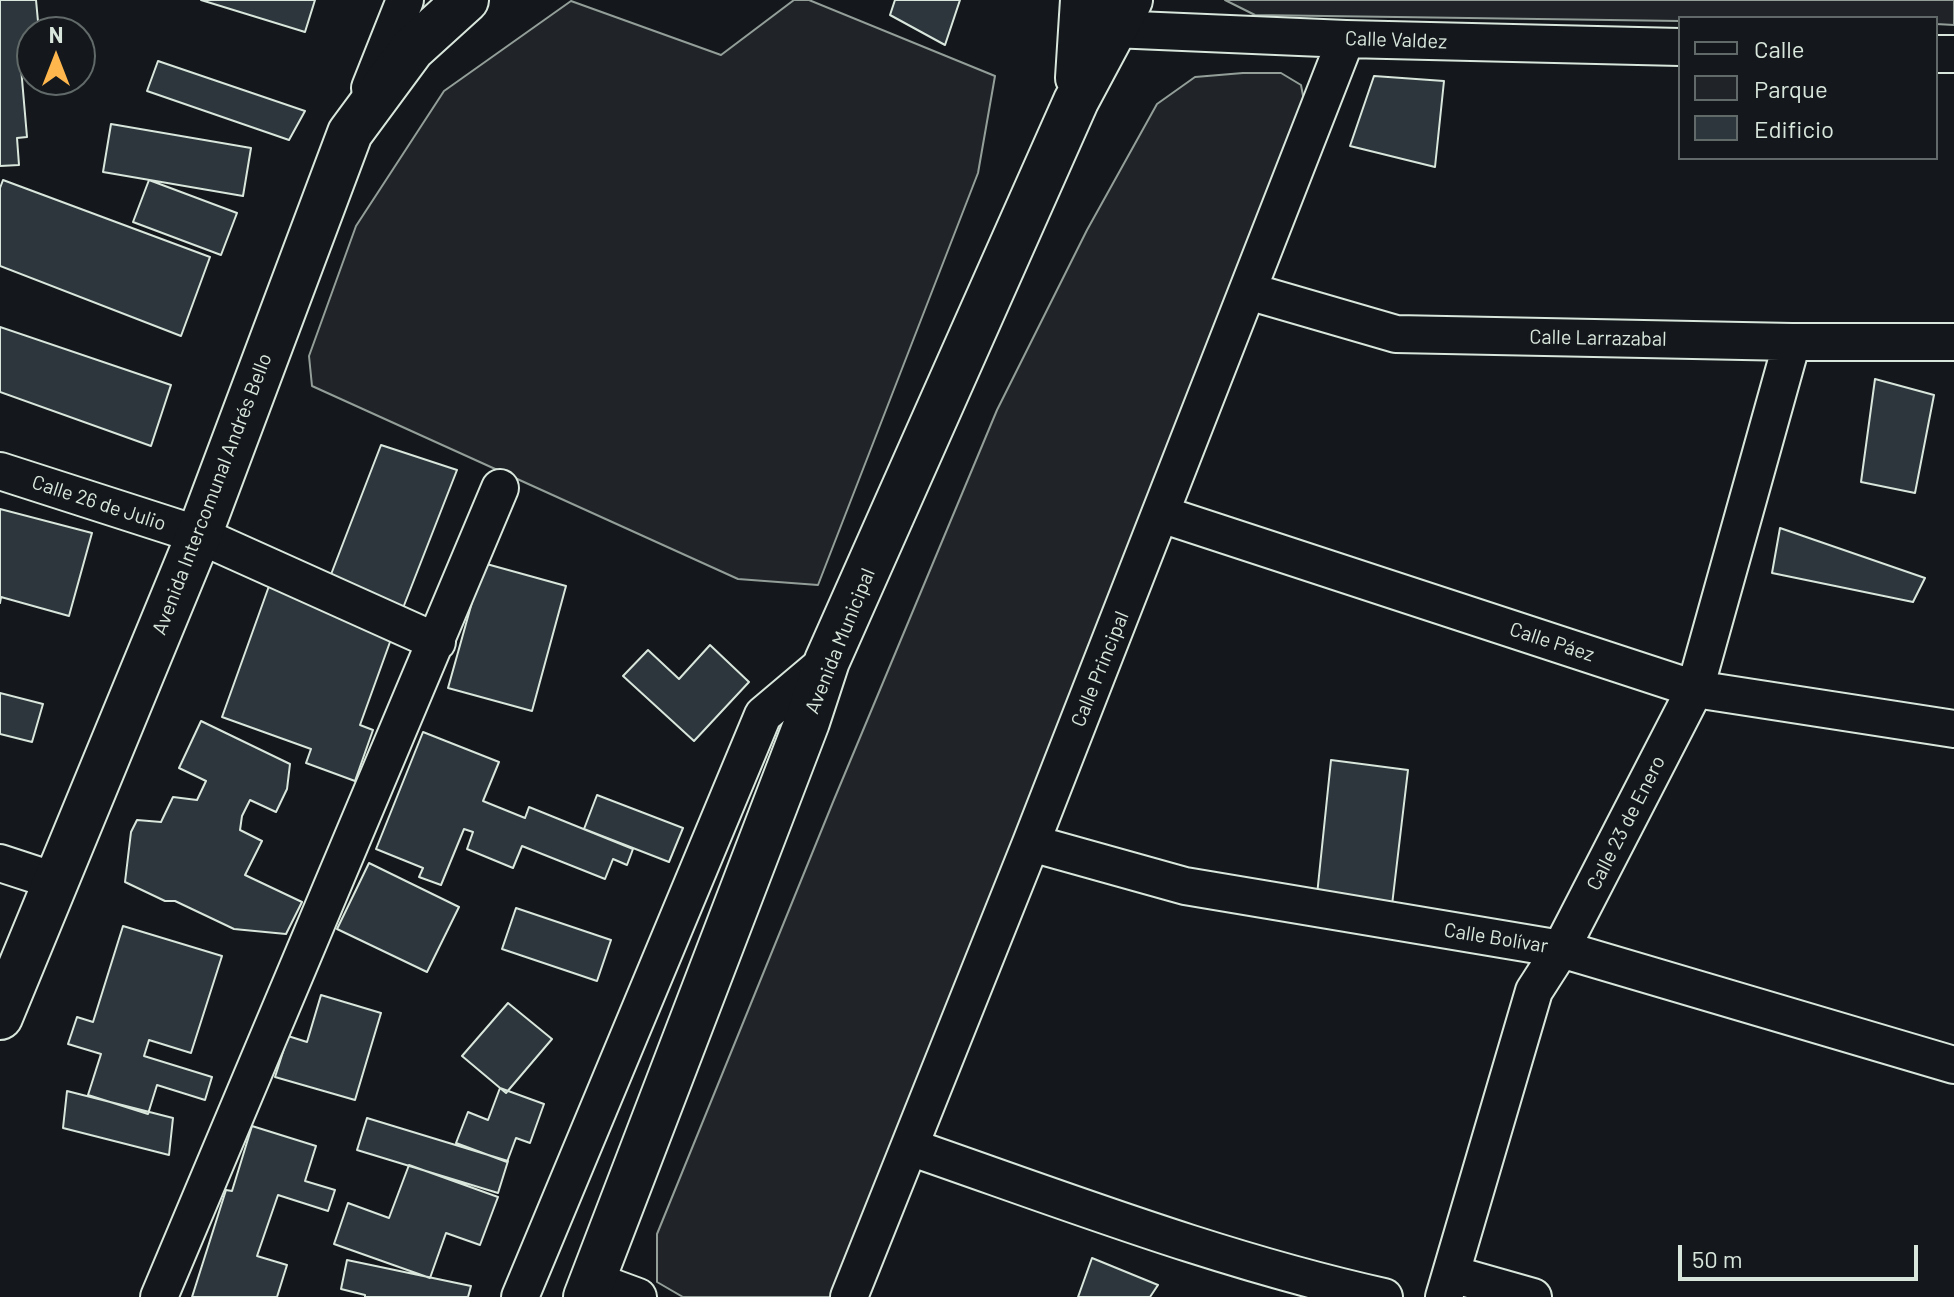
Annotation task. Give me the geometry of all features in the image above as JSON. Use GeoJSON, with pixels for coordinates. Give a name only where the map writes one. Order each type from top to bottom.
{"type":"FeatureCollection","features":[{"type":"Feature","properties":{"kind":"highway","name":"Avenida Intercomunal Andrés Bello"},"geometry":{"type":"LineString","coordinates":[[0,1017],[199,535],[350,133],[412,49],[466,0]]}},
{"type":"Feature","properties":{"kind":"highway","name":"Avenida Municipal"},"geometry":{"type":"LineString","coordinates":[[589,1288],[827,661],[1076,101],[1109,10]]}},
{"type":"Feature","properties":{"kind":"street"},"geometry":{"type":"LineString","coordinates":[[350,133],[405,0]]}},
{"type":"Feature","properties":{"kind":"street","name":"Calle Valdez"},"geometry":{"type":"LineString","coordinates":[[1109,10],[1346,39],[1678,47]]}},
{"type":"Feature","properties":{"kind":"street","name":"Calle Principal"},"geometry":{"type":"LineString","coordinates":[[849,1297],[1161,514],[1346,39]]}},
{"type":"Feature","properties":{"kind":"street","name":"Calle Larrazabal"},"geometry":{"type":"LineString","coordinates":[[1248,291],[1396,334],[1954,342]]}},
{"type":"Feature","properties":{"kind":"street","name":"Calle 23 de Enero"},"geometry":{"type":"LineString","coordinates":[[1448,1286],[1534,991],[1561,949],[1695,689],[1792,342]]}},
{"type":"Feature","properties":{"kind":"street","name":"Calle 26 de Julio"},"geometry":{"type":"LineString","coordinates":[[0,471],[199,535],[437,642]]}},
{"type":"Feature","properties":{"kind":"street"},"geometry":{"type":"LineString","coordinates":[[159,1297],[500,488]]}},
{"type":"Feature","properties":{"kind":"street","name":"Calle Páez"},"geometry":{"type":"LineString","coordinates":[[1161,514],[1695,689],[1954,729]]}},
{"type":"Feature","properties":{"kind":"street"},"geometry":{"type":"LineString","coordinates":[[520,1297],[763,715],[827,661]]}},
{"type":"Feature","properties":{"kind":"street","name":"Calle Bolívar"},"geometry":{"type":"LineString","coordinates":[[1031,843],[1185,886],[1561,949],[1954,1065]]}},
{"type":"Feature","properties":{"kind":"street"},"geometry":{"type":"LineString","coordinates":[[0,863],[55,881]]}},
{"type":"Feature","properties":{"kind":"street"},"geometry":{"type":"LineString","coordinates":[[910,1147],[1174,1239],[1308,1280],[1384,1297]]}},
{"type":"Feature","properties":{"kind":"street"},"geometry":{"type":"LineString","coordinates":[[1448,1286],[1533,1297]]}},
{"type":"Feature","properties":{"kind":"street"},"geometry":{"type":"LineString","coordinates":[[589,1288],[638,1297]]}},
{"type":"Feature","properties":{"kind":"green space"},"geometry":{"type":"Polygon","coordinates":[[[794,0],[809,0],[995,76],[978,173],[818,585],[738,579],[312,386],[309,356],[356,226],[444,91],[571,1],[721,55],[794,0]]]}},
{"type":"Feature","properties":{"kind":"green space"},"geometry":{"type":"Polygon","coordinates":[[[1225,0],[1954,0],[1954,25],[1938,24],[1938,16],[1678,16],[1678,21],[1255,15],[1225,0]]]}},
{"type":"Feature","properties":{"kind":"green space"},"geometry":{"type":"Polygon","coordinates":[[[1281,73],[1301,85],[1304,101],[833,1297],[683,1297],[657,1282],[657,1234],[997,410],[1087,230],[1157,104],[1195,77],[1281,73]]]}},
{"type":"Feature","properties":{"kind":"building"},"geometry":{"type":"Polygon","coordinates":[[[0,0],[36,0],[38,16],[16,16],[16,96],[23,96],[27,137],[17,138],[19,165],[0,166],[0,0]]]}},
{"type":"Feature","properties":{"kind":"building"},"geometry":{"type":"Polygon","coordinates":[[[201,0],[315,0],[305,32],[201,0]]]}},
{"type":"Feature","properties":{"kind":"building"},"geometry":{"type":"Polygon","coordinates":[[[895,0],[960,0],[945,45],[890,15],[895,0]]]}},
{"type":"Feature","properties":{"kind":"building"},"geometry":{"type":"Polygon","coordinates":[[[158,61],[305,111],[289,140],[147,91],[158,61]]]}},
{"type":"Feature","properties":{"kind":"building"},"geometry":{"type":"Polygon","coordinates":[[[1374,76],[1444,81],[1435,167],[1350,146],[1374,76]]]}},
{"type":"Feature","properties":{"kind":"building"},"geometry":{"type":"Polygon","coordinates":[[[111,124],[251,148],[243,196],[103,172],[111,124]]]}},
{"type":"Feature","properties":{"kind":"building"},"geometry":{"type":"Polygon","coordinates":[[[3,180],[210,257],[181,336],[0,266],[0,188],[3,180]]]}},
{"type":"Feature","properties":{"kind":"building"},"geometry":{"type":"Polygon","coordinates":[[[149,180],[237,213],[221,255],[133,222],[149,180]]]}},
{"type":"Feature","properties":{"kind":"building"},"geometry":{"type":"Polygon","coordinates":[[[0,327],[171,385],[151,446],[0,392],[0,327]]]}},
{"type":"Feature","properties":{"kind":"building"},"geometry":{"type":"Polygon","coordinates":[[[1875,379],[1934,395],[1915,493],[1861,482],[1875,379]]]}},
{"type":"Feature","properties":{"kind":"building"},"geometry":{"type":"Polygon","coordinates":[[[381,445],[457,470],[403,608],[330,577],[381,445]]]}},
{"type":"Feature","properties":{"kind":"building"},"geometry":{"type":"Polygon","coordinates":[[[0,509],[92,533],[69,616],[1,597],[0,603],[0,509]]]}},
{"type":"Feature","properties":{"kind":"building"},"geometry":{"type":"Polygon","coordinates":[[[1780,528],[1925,578],[1913,602],[1772,573],[1780,528]]]}},
{"type":"Feature","properties":{"kind":"building"},"geometry":{"type":"Polygon","coordinates":[[[483,563],[566,586],[532,711],[448,688],[483,563]]]}},
{"type":"Feature","properties":{"kind":"building"},"geometry":{"type":"Polygon","coordinates":[[[269,586],[394,631],[360,725],[373,730],[355,781],[306,763],[311,749],[222,717],[269,586]]]}},
{"type":"Feature","properties":{"kind":"building"},"geometry":{"type":"Polygon","coordinates":[[[710,645],[749,682],[694,741],[623,676],[648,650],[679,679],[710,645]]]}},
{"type":"Feature","properties":{"kind":"building"},"geometry":{"type":"Polygon","coordinates":[[[0,693],[43,704],[32,742],[0,734],[0,693]]]}},
{"type":"Feature","properties":{"kind":"building"},"geometry":{"type":"Polygon","coordinates":[[[201,721],[290,764],[287,789],[276,812],[250,800],[242,816],[240,830],[262,841],[245,875],[302,902],[286,934],[234,929],[125,882],[131,832],[137,820],[161,822],[173,797],[197,800],[206,781],[179,768],[201,721]]]}},
{"type":"Feature","properties":{"kind":"building"},"geometry":{"type":"Polygon","coordinates":[[[423,732],[499,762],[483,801],[525,818],[529,807],[633,849],[627,865],[613,859],[605,879],[522,846],[513,868],[467,849],[473,832],[464,829],[441,885],[419,877],[423,868],[376,849],[423,732]]]}},
{"type":"Feature","properties":{"kind":"building"},"geometry":{"type":"Polygon","coordinates":[[[1331,760],[1408,770],[1392,905],[1317,895],[1331,760]]]}},
{"type":"Feature","properties":{"kind":"building"},"geometry":{"type":"Polygon","coordinates":[[[597,795],[683,828],[669,862],[584,829],[597,795]]]}},
{"type":"Feature","properties":{"kind":"building"},"geometry":{"type":"Polygon","coordinates":[[[369,863],[459,907],[427,972],[337,929],[369,863]]]}},
{"type":"Feature","properties":{"kind":"building"},"geometry":{"type":"Polygon","coordinates":[[[516,908],[611,940],[597,981],[502,949],[516,908]]]}},
{"type":"Feature","properties":{"kind":"building"},"geometry":{"type":"Polygon","coordinates":[[[123,926],[222,956],[191,1053],[149,1040],[144,1056],[212,1077],[205,1100],[157,1085],[148,1114],[88,1095],[101,1054],[68,1044],[77,1017],[93,1022],[123,926]]]}},
{"type":"Feature","properties":{"kind":"building"},"geometry":{"type":"Polygon","coordinates":[[[321,995],[381,1013],[355,1100],[275,1077],[288,1036],[307,1042],[321,995]]]}},
{"type":"Feature","properties":{"kind":"building"},"geometry":{"type":"Polygon","coordinates":[[[508,1003],[552,1039],[506,1093],[462,1056],[508,1003]]]}},
{"type":"Feature","properties":{"kind":"building"},"geometry":{"type":"Polygon","coordinates":[[[500,1088],[544,1104],[530,1143],[516,1138],[507,1162],[456,1143],[468,1112],[488,1120],[500,1088]]]}},
{"type":"Feature","properties":{"kind":"building"},"geometry":{"type":"Polygon","coordinates":[[[67,1091],[173,1118],[169,1155],[63,1128],[67,1091]]]}},
{"type":"Feature","properties":{"kind":"building"},"geometry":{"type":"Polygon","coordinates":[[[367,1118],[508,1161],[498,1193],[357,1150],[367,1118]]]}},
{"type":"Feature","properties":{"kind":"building"},"geometry":{"type":"Polygon","coordinates":[[[252,1126],[316,1146],[305,1181],[335,1190],[328,1211],[278,1195],[257,1256],[287,1265],[277,1297],[192,1297],[226,1190],[232,1191],[252,1126]]]}},
{"type":"Feature","properties":{"kind":"building"},"geometry":{"type":"Polygon","coordinates":[[[409,1165],[498,1197],[480,1245],[446,1233],[430,1278],[334,1244],[348,1203],[389,1218],[409,1165]]]}},
{"type":"Feature","properties":{"kind":"building"},"geometry":{"type":"Polygon","coordinates":[[[1092,1258],[1158,1285],[1150,1297],[1078,1297],[1092,1258]]]}},
{"type":"Feature","properties":{"kind":"building"},"geometry":{"type":"Polygon","coordinates":[[[347,1260],[471,1286],[468,1297],[365,1297],[341,1289],[347,1260]]]}}]}
